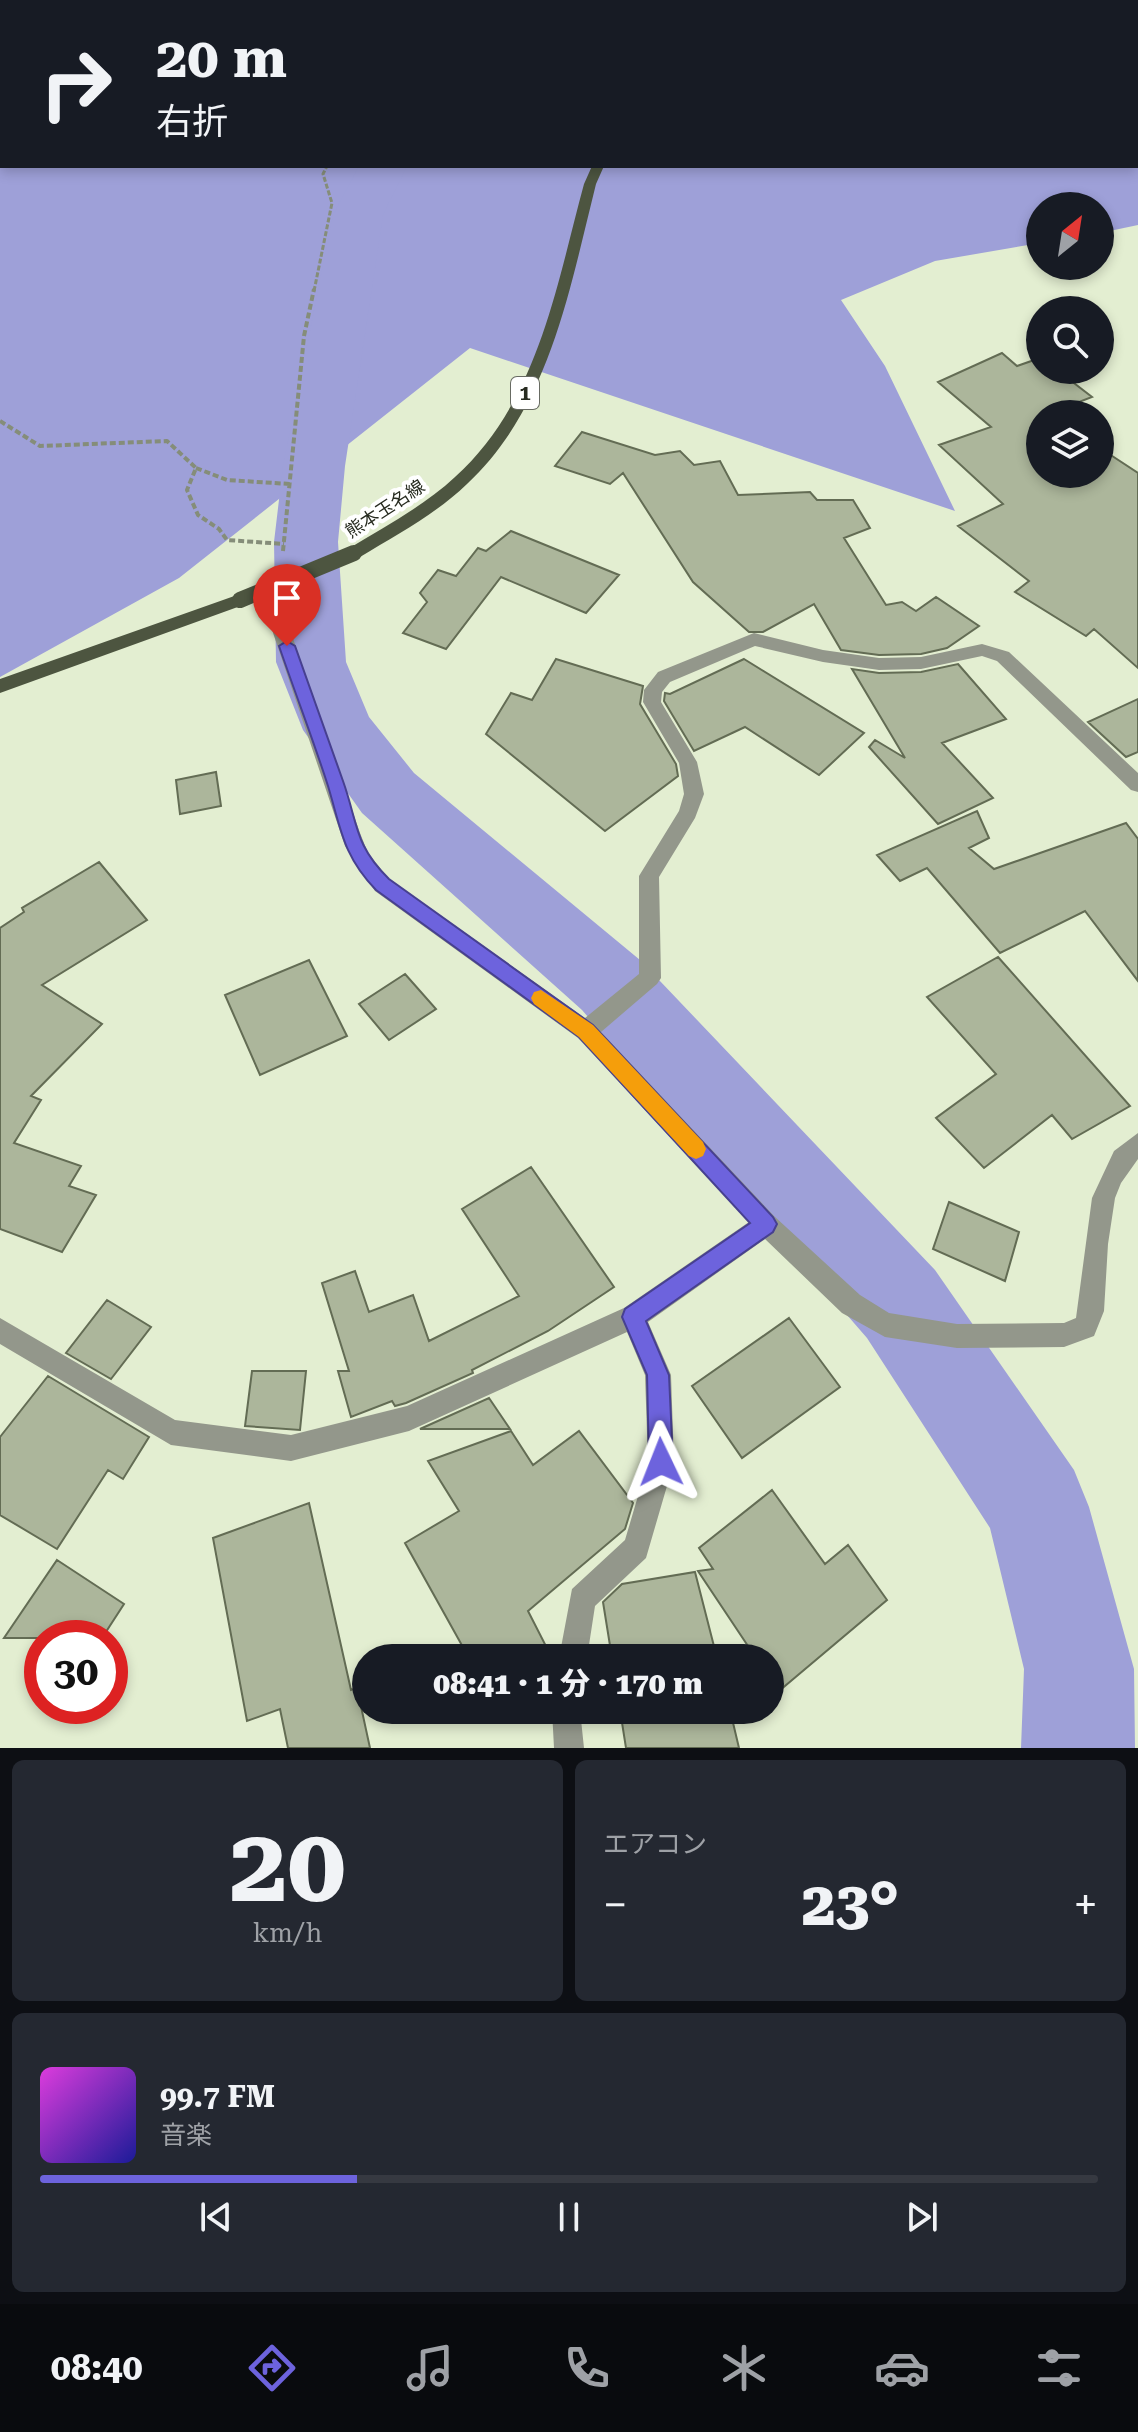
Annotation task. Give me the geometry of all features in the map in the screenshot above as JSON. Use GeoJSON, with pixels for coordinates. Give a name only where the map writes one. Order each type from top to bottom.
{"type":"FeatureCollection","features":[{"type":"Feature","properties":{"kind":"main road","name":"熊本玉名線"},"geometry":{"type":"LineString","coordinates":[[0,686],[240,600],[354,553],[462,481],[498,442],[539,368],[597,168]]}},
{"type":"Feature","properties":{"kind":"street"},"geometry":{"type":"LineString","coordinates":[[277,618],[337,787],[351,842],[363,865],[382,885],[594,1024],[766,1224],[851,1304],[885,1325],[957,1336],[1064,1335],[1085,1327],[1092,1311],[1104,1192],[1127,1152],[1138,1144]]}},
{"type":"Feature","properties":{"kind":"street"},"geometry":{"type":"LineString","coordinates":[[594,1024],[647,983],[652,971],[649,876],[688,813],[694,794],[691,770],[652,702],[653,690],[664,677],[754,639],[823,656],[879,664],[935,661],[982,650],[997,652],[1138,785]]}},
{"type":"Feature","properties":{"kind":"street"},"geometry":{"type":"LineString","coordinates":[[0,1330],[171,1432],[291,1448],[409,1418],[633,1317],[766,1224]]}},
{"type":"Feature","properties":{"kind":"street"},"geometry":{"type":"LineString","coordinates":[[575,1644],[582,1599],[636,1548],[661,1462],[658,1375],[633,1317]]}},
{"type":"Feature","properties":{"kind":"street"},"geometry":{"type":"LineString","coordinates":[[567,1724],[569,1748]]}},
{"type":"Feature","properties":{"kind":"path"},"geometry":{"type":"LineString","coordinates":[[283,559],[304,336],[332,203],[323,174],[326,168]]}},
{"type":"Feature","properties":{"kind":"path"},"geometry":{"type":"LineString","coordinates":[[0,421],[40,446],[167,441],[196,468],[227,480],[290,484]]}},
{"type":"Feature","properties":{"kind":"path"},"geometry":{"type":"LineString","coordinates":[[196,468],[187,490],[198,515],[219,529],[227,540],[284,544]]}},
{"type":"Feature","properties":{"kind":"shaded area"},"geometry":{"type":"Polygon","coordinates":[[[0,168],[1138,168],[1138,225],[1114,230],[1114,192],[1026,192],[1026,245],[935,261],[841,300],[885,366],[955,511],[470,348],[179,578],[0,677],[0,168]]]}},
{"type":"Feature","properties":{"kind":"building"},"geometry":{"type":"Polygon","coordinates":[[[1002,353],[1017,366],[1026,363],[1026,384],[1075,384],[1092,397],[1084,400],[1026,400],[1026,488],[1114,488],[1114,457],[1138,473],[1138,668],[1094,629],[1086,636],[1015,592],[1029,581],[958,526],[1003,504],[939,445],[991,427],[938,382],[1002,353]]]}},
{"type":"Feature","properties":{"kind":"building"},"geometry":{"type":"Polygon","coordinates":[[[582,432],[655,455],[680,451],[694,465],[720,461],[738,495],[810,492],[817,500],[853,500],[870,528],[844,538],[886,605],[902,602],[916,611],[936,597],[979,626],[947,648],[921,654],[879,655],[841,650],[814,604],[763,632],[749,632],[693,582],[623,473],[610,484],[555,466],[582,432]]]}},
{"type":"Feature","properties":{"kind":"building"},"geometry":{"type":"Polygon","coordinates":[[[511,531],[619,575],[586,613],[501,577],[446,649],[403,633],[427,602],[420,593],[438,570],[456,576],[478,548],[486,551],[511,531]]]}},
{"type":"Feature","properties":{"kind":"building"},"geometry":{"type":"Polygon","coordinates":[[[556,659],[643,686],[640,704],[676,764],[678,776],[605,831],[486,734],[511,693],[532,700],[556,659]]]}},
{"type":"Feature","properties":{"kind":"building"},"geometry":{"type":"Polygon","coordinates":[[[744,659],[864,733],[819,775],[745,727],[694,751],[664,701],[665,693],[670,694],[744,659]]]}},
{"type":"Feature","properties":{"kind":"building"},"geometry":{"type":"Polygon","coordinates":[[[958,664],[1006,719],[942,743],[993,798],[938,824],[869,747],[875,740],[905,758],[852,669],[879,673],[921,672],[958,664]]]}},
{"type":"Feature","properties":{"kind":"building"},"geometry":{"type":"Polygon","coordinates":[[[1138,699],[1138,752],[1126,757],[1088,722],[1138,699]]]}},
{"type":"Feature","properties":{"kind":"building"},"geometry":{"type":"Polygon","coordinates":[[[216,772],[221,806],[180,814],[176,780],[216,772]]]}},
{"type":"Feature","properties":{"kind":"building"},"geometry":{"type":"Polygon","coordinates":[[[977,811],[989,838],[969,848],[994,869],[1126,823],[1138,839],[1138,981],[1085,911],[1000,953],[927,868],[900,881],[877,855],[977,811]]]}},
{"type":"Feature","properties":{"kind":"building"},"geometry":{"type":"Polygon","coordinates":[[[99,862],[147,920],[42,985],[102,1024],[31,1096],[41,1100],[14,1143],[81,1166],[69,1186],[96,1195],[62,1252],[0,1229],[0,928],[24,912],[22,908],[99,862]]]}},
{"type":"Feature","properties":{"kind":"building"},"geometry":{"type":"Polygon","coordinates":[[[998,957],[1130,1106],[1072,1139],[1052,1115],[984,1168],[936,1118],[996,1074],[927,997],[998,957]]]}},
{"type":"Feature","properties":{"kind":"building"},"geometry":{"type":"Polygon","coordinates":[[[309,960],[347,1036],[260,1075],[225,995],[309,960]]]}},
{"type":"Feature","properties":{"kind":"building"},"geometry":{"type":"Polygon","coordinates":[[[405,974],[436,1009],[389,1040],[359,1004],[405,974]]]}},
{"type":"Feature","properties":{"kind":"building"},"geometry":{"type":"Polygon","coordinates":[[[531,1167],[614,1287],[548,1331],[472,1370],[473,1373],[406,1403],[395,1406],[392,1401],[351,1417],[338,1371],[349,1371],[322,1283],[355,1271],[369,1312],[413,1295],[429,1341],[519,1296],[462,1209],[531,1167]]]}},
{"type":"Feature","properties":{"kind":"building"},"geometry":{"type":"Polygon","coordinates":[[[949,1202],[1019,1232],[1005,1281],[933,1249],[949,1202]]]}},
{"type":"Feature","properties":{"kind":"building"},"geometry":{"type":"Polygon","coordinates":[[[107,1300],[151,1327],[111,1379],[66,1353],[107,1300]]]}},
{"type":"Feature","properties":{"kind":"building"},"geometry":{"type":"Polygon","coordinates":[[[789,1318],[840,1387],[742,1458],[692,1386],[789,1318]]]}},
{"type":"Feature","properties":{"kind":"building"},"geometry":{"type":"Polygon","coordinates":[[[252,1371],[306,1371],[300,1430],[245,1426],[252,1371]]]}},
{"type":"Feature","properties":{"kind":"building"},"geometry":{"type":"Polygon","coordinates":[[[48,1376],[149,1437],[123,1479],[108,1470],[57,1549],[0,1515],[0,1437],[48,1376]]]}},
{"type":"Feature","properties":{"kind":"building"},"geometry":{"type":"Polygon","coordinates":[[[489,1398],[510,1429],[420,1429],[489,1398]]]}},
{"type":"Feature","properties":{"kind":"building"},"geometry":{"type":"Polygon","coordinates":[[[511,1431],[533,1465],[579,1431],[633,1503],[625,1529],[528,1611],[545,1644],[461,1644],[405,1543],[459,1511],[428,1461],[511,1431]]]}},
{"type":"Feature","properties":{"kind":"building"},"geometry":{"type":"Polygon","coordinates":[[[772,1490],[825,1564],[848,1545],[887,1600],[784,1687],[784,1644],[747,1644],[698,1571],[713,1569],[699,1548],[772,1490]]]}},
{"type":"Feature","properties":{"kind":"building"},"geometry":{"type":"Polygon","coordinates":[[[309,1503],[352,1690],[352,1724],[365,1724],[370,1748],[288,1748],[280,1709],[247,1721],[213,1538],[309,1503]]]}},
{"type":"Feature","properties":{"kind":"building"},"geometry":{"type":"Polygon","coordinates":[[[57,1560],[124,1604],[114,1620],[24,1620],[24,1638],[4,1638],[57,1560]]]}},
{"type":"Feature","properties":{"kind":"building"},"geometry":{"type":"Polygon","coordinates":[[[695,1572],[713,1644],[610,1644],[603,1602],[622,1584],[695,1572]]]}},
{"type":"Feature","properties":{"kind":"building"},"geometry":{"type":"Polygon","coordinates":[[[622,1724],[733,1724],[739,1748],[626,1748],[622,1724]]]}},
{"type":"Feature","properties":{"kind":"waterway"},"geometry":{"type":"LineString","coordinates":[[382,168],[358,215],[314,466],[306,542],[311,662],[339,730],[388,793],[611,985],[901,1304],[1037,1507],[1079,1669],[1078,1748]]}},
{"type":"Feature","properties":{"kind":"slow traffic"},"geometry":{"type":"LineString","coordinates":[[541,998],[586,1031],[696,1149]]}},
{"type":"Feature","properties":{"kind":"route"},"geometry":{"type":"LineString","coordinates":[[287,646],[337,787],[351,842],[363,865],[382,885],[586,1031],[766,1224],[633,1317],[658,1375],[661,1462]]}}]}
